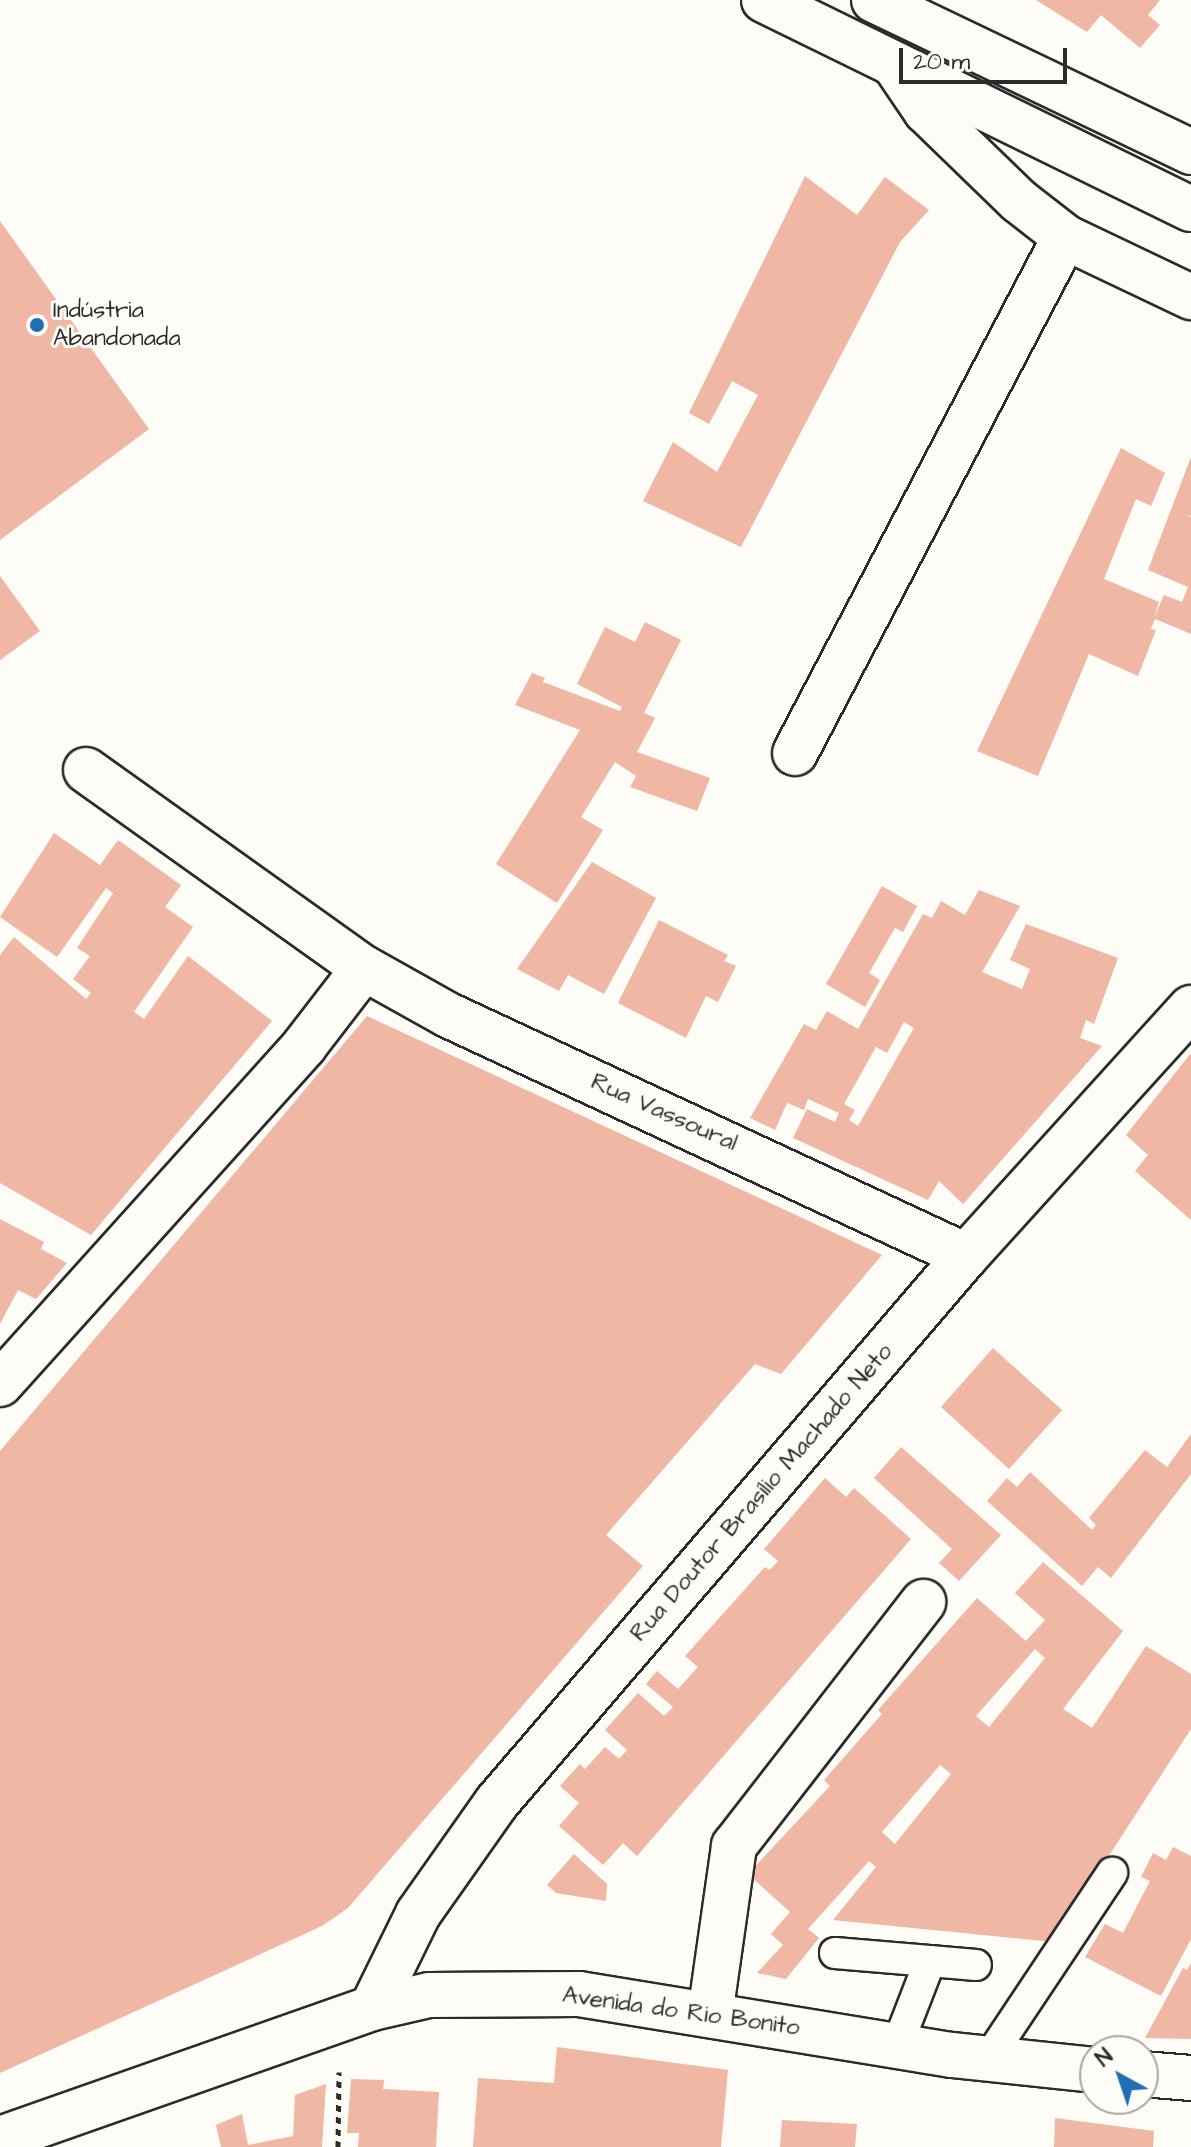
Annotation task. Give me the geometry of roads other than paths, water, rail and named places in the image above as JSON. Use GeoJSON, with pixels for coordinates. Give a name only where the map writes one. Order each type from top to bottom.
{"type":"FeatureCollection","features":[{"type":"Feature","properties":{"kind":"street"},"geometry":{"type":"LineString","coordinates":[[764,0],[1191,209]]}},
{"type":"Feature","properties":{"kind":"street"},"geometry":{"type":"LineString","coordinates":[[874,0],[1191,152]]}},
{"type":"Feature","properties":{"kind":"street"},"geometry":{"type":"LineString","coordinates":[[894,64],[926,111],[1019,201],[1065,237],[1191,297]]}},
{"type":"Feature","properties":{"kind":"street"},"geometry":{"type":"LineString","coordinates":[[795,753],[1065,237]]}},
{"type":"Feature","properties":{"kind":"street","name":"Rua Vassoural"},"geometry":{"type":"LineString","coordinates":[[86,770],[364,968],[448,1015],[966,1256]]}},
{"type":"Feature","properties":{"kind":"street"},"geometry":{"type":"LineString","coordinates":[[0,1384],[304,1046],[364,968]]}},
{"type":"Feature","properties":{"kind":"street","name":"Rua Doutor Brasílio Machado Neto"},"geometry":{"type":"LineString","coordinates":[[356,2014],[418,1914],[497,1802],[966,1256],[1191,1008]]}},
{"type":"Feature","properties":{"kind":"street"},"geometry":{"type":"LineString","coordinates":[[710,2015],[734,1846],[923,1602]]}},
{"type":"Feature","properties":{"kind":"street","name":"Avenida do Rio Bonito"},"geometry":{"type":"LineString","coordinates":[[0,2139],[356,2014],[429,1995],[492,1992],[579,1994],[897,2046],[1079,2068]]}},
{"type":"Feature","properties":{"kind":"street"},"geometry":{"type":"LineString","coordinates":[[1159,2075],[1191,2078]]}},
{"type":"Feature","properties":{"kind":"lane"},"geometry":{"type":"LineString","coordinates":[[988,2059],[1112,1873]]}},
{"type":"Feature","properties":{"kind":"lane"},"geometry":{"type":"LineString","coordinates":[[835,1953],[976,1965]]}},
{"type":"Feature","properties":{"kind":"lane"},"geometry":{"type":"LineString","coordinates":[[897,2046],[930,1961]]}},
{"type":"Feature","properties":{"kind":"place","name":"Indústria Abandonada"},"geometry":{"type":"Point","coordinates":[37,325]}}]}
